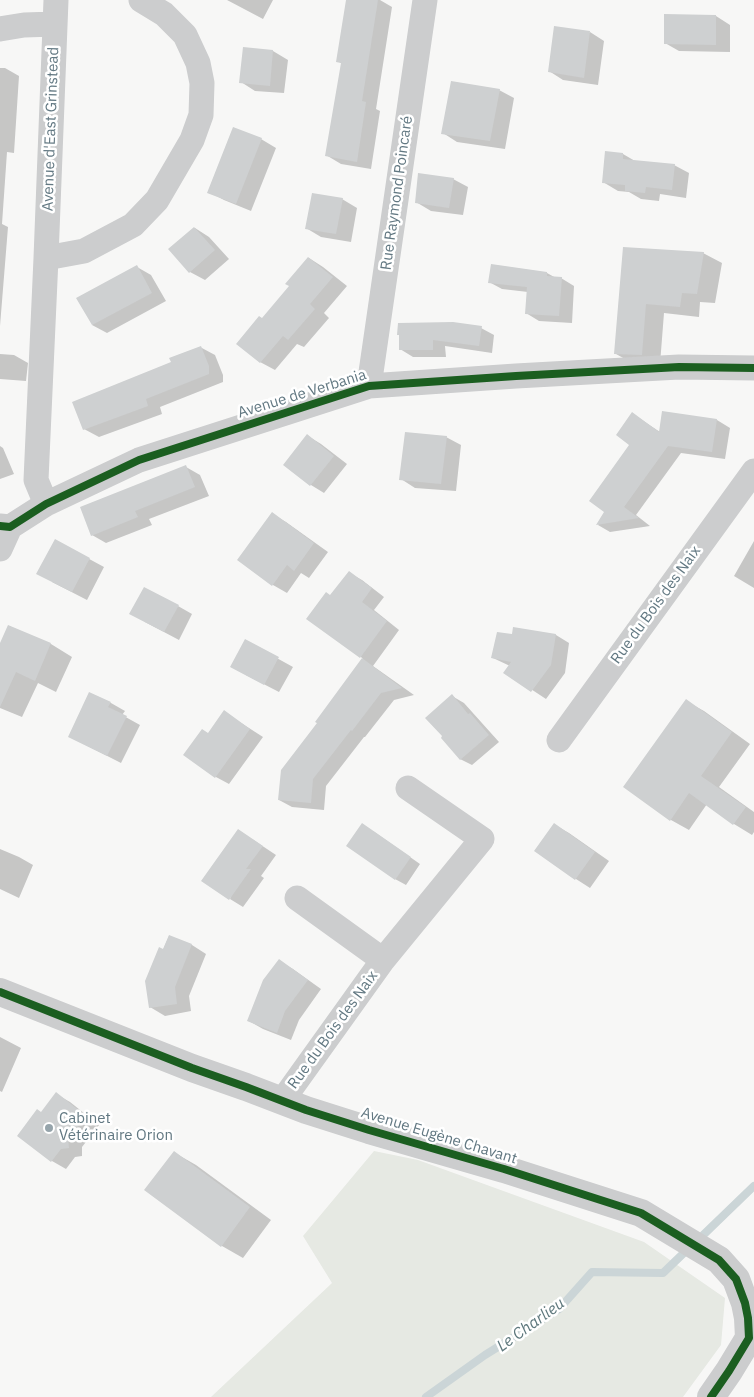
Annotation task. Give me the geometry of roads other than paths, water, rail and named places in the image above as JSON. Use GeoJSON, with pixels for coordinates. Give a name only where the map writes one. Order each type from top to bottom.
{"type":"FeatureCollection","features":[{"type":"Feature","properties":{"kind":"street","name":"Avenue d'East Grinstead"},"geometry":{"type":"LineString","coordinates":[[46,504],[36,480],[56,0]]}},
{"type":"Feature","properties":{"kind":"street"},"geometry":{"type":"LineString","coordinates":[[46,258],[84,251],[133,225],[157,200],[192,140],[201,115],[202,83],[198,63],[185,35],[164,14],[142,0]]}},
{"type":"Feature","properties":{"kind":"street","name":"Rue Raymond Poincaré"},"geometry":{"type":"LineString","coordinates":[[369,386],[425,0]]}},
{"type":"Feature","properties":{"kind":"street"},"geometry":{"type":"LineString","coordinates":[[0,28],[54,24]]}},
{"type":"Feature","properties":{"kind":"street","name":"Avenue de Verbania"},"geometry":{"type":"LineString","coordinates":[[3,534],[46,504],[140,460],[369,386],[679,367],[754,368]]}},
{"type":"Feature","properties":{"kind":"street","name":"Rue du Bois des Naix"},"geometry":{"type":"LineString","coordinates":[[559,740],[754,471]]}},
{"type":"Feature","properties":{"kind":"street","name":"Rue du Bois des Naix"},"geometry":{"type":"LineString","coordinates":[[282,1101],[383,960],[482,839],[408,788]]}},
{"type":"Feature","properties":{"kind":"street","name":"Rue du Bois des Naix"},"geometry":{"type":"LineString","coordinates":[[297,898],[383,960]]}},
{"type":"Feature","properties":{"kind":"street","name":"Avenue Eugène Chavant"},"geometry":{"type":"LineString","coordinates":[[0,992],[192,1068],[246,1086],[282,1101],[369,1130],[504,1169],[641,1214],[719,1260],[736,1279],[745,1303],[749,1338],[711,1397]]}},
{"type":"Feature","properties":{"kind":"waterway","name":"Le Charlieu"},"geometry":{"type":"LineString","coordinates":[[698,1240],[754,1186]]}},
{"type":"Feature","properties":{"kind":"waterway","name":"Le Charlieu"},"geometry":{"type":"LineString","coordinates":[[426,1397],[485,1355],[559,1309],[592,1272],[663,1273],[689,1248]]}},
{"type":"Feature","properties":{"kind":"place","name":"Cabinet Vétérinaire Orion"},"geometry":{"type":"Point","coordinates":[49,1128]}}]}
